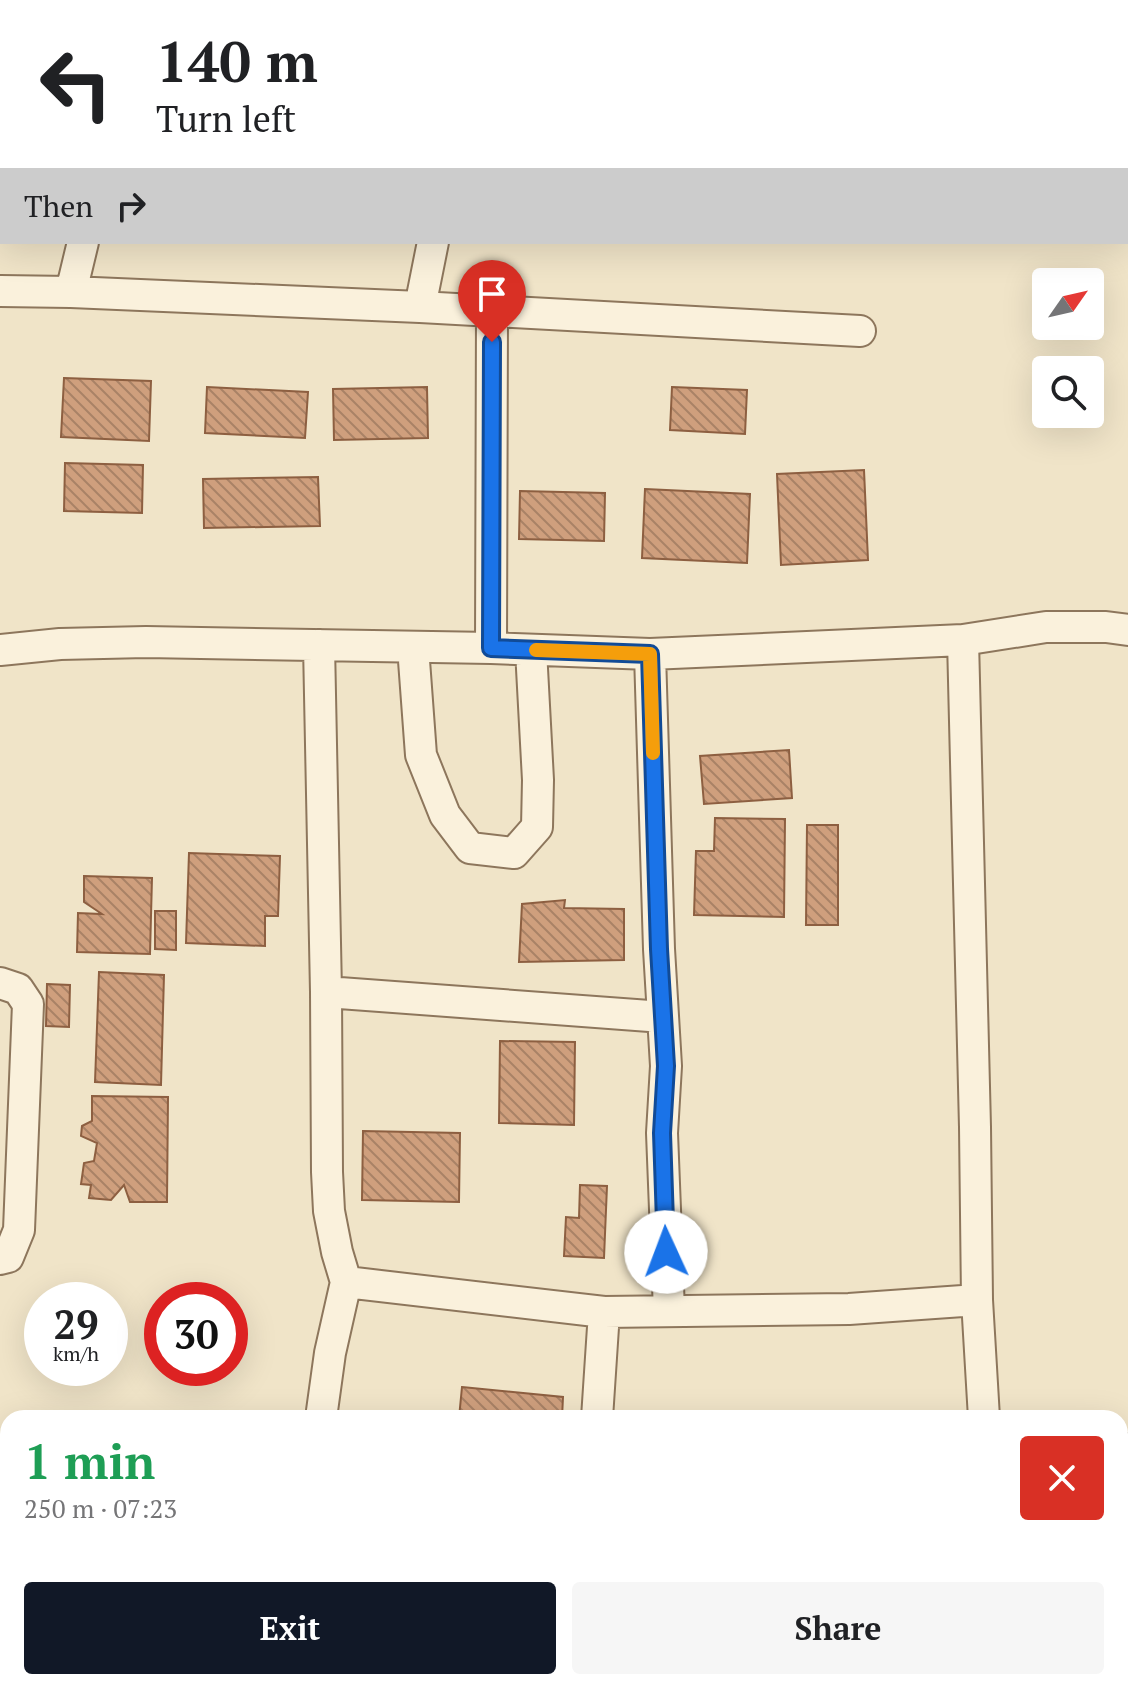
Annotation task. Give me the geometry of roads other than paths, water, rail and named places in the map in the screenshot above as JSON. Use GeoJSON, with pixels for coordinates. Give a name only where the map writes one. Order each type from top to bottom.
{"type":"FeatureCollection","features":[{"type":"Feature","properties":{"kind":"street"},"geometry":{"type":"LineString","coordinates":[[71,292],[83,244]]}},
{"type":"Feature","properties":{"kind":"street"},"geometry":{"type":"LineString","coordinates":[[420,307],[433,244]]}},
{"type":"Feature","properties":{"kind":"street"},"geometry":{"type":"LineString","coordinates":[[0,291],[420,307],[860,331]]}},
{"type":"Feature","properties":{"kind":"street"},"geometry":{"type":"LineString","coordinates":[[491,648],[492,311]]}},
{"type":"Feature","properties":{"kind":"street"},"geometry":{"type":"LineString","coordinates":[[0,650],[60,644],[146,642],[650,654],[963,640],[1046,627],[1128,630]]}},
{"type":"Feature","properties":{"kind":"street"},"geometry":{"type":"LineString","coordinates":[[963,640],[977,1300],[984,1410]]}},
{"type":"Feature","properties":{"kind":"street"},"geometry":{"type":"LineString","coordinates":[[319,645],[327,1172],[329,1211],[346,1282],[330,1353],[322,1410]]}},
{"type":"Feature","properties":{"kind":"street"},"geometry":{"type":"LineString","coordinates":[[413,647],[421,755],[445,815],[470,848],[514,853],[537,827],[538,780],[531,650]]}},
{"type":"Feature","properties":{"kind":"street"},"geometry":{"type":"LineString","coordinates":[[650,654],[659,949],[666,1066],[662,1133],[669,1311]]}},
{"type":"Feature","properties":{"kind":"street"},"geometry":{"type":"LineString","coordinates":[[0,983],[18,989],[28,1004],[19,1230],[8,1257],[0,1259]]}},
{"type":"Feature","properties":{"kind":"street"},"geometry":{"type":"LineString","coordinates":[[326,992],[663,1017]]}},
{"type":"Feature","properties":{"kind":"street"},"geometry":{"type":"LineString","coordinates":[[346,1282],[604,1312],[849,1309],[977,1300]]}},
{"type":"Feature","properties":{"kind":"street"},"geometry":{"type":"LineString","coordinates":[[598,1410],[604,1312]]}}]}
